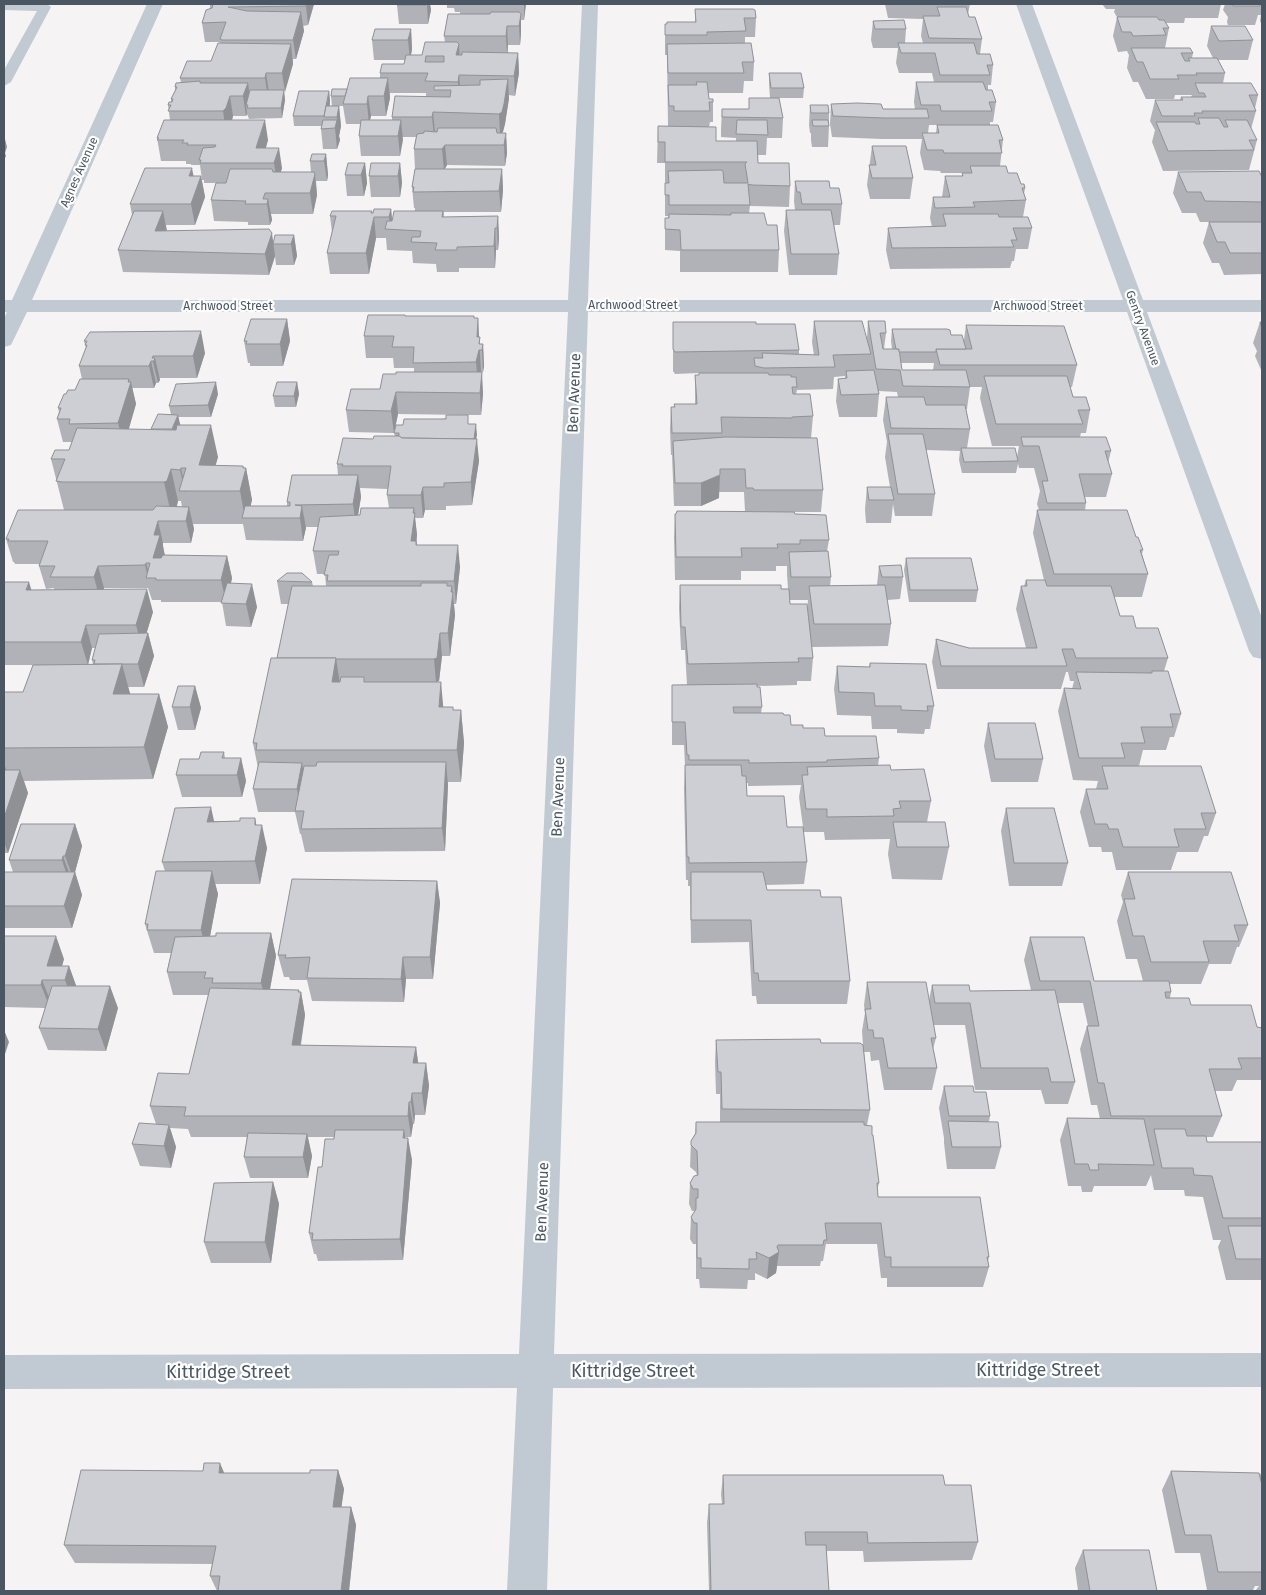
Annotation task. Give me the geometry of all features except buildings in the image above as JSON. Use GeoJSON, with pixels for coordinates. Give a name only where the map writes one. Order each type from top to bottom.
{"type":"FeatureCollection","features":[{"type":"Feature","properties":{"kind":"street","name":"Agnes Avenue"},"geometry":{"type":"LineString","coordinates":[[4,341],[12,306],[155,4]]}},
{"type":"Feature","properties":{"kind":"street","name":"Ben Avenue"},"geometry":{"type":"LineString","coordinates":[[527,1591],[590,4]]}},
{"type":"Feature","properties":{"kind":"street","name":"Gentry Avenue"},"geometry":{"type":"LineString","coordinates":[[1024,4],[1262,652]]}},
{"type":"Feature","properties":{"kind":"street","name":"Archwood Street"},"geometry":{"type":"LineString","coordinates":[[12,306],[1262,306]]}},
{"type":"Feature","properties":{"kind":"street","name":"Kittridge Street"},"geometry":{"type":"LineString","coordinates":[[4,1372],[1262,1370]]}},
{"type":"Feature","properties":{"kind":"lane"},"geometry":{"type":"LineString","coordinates":[[4,6],[45,6],[4,82]]}}]}
